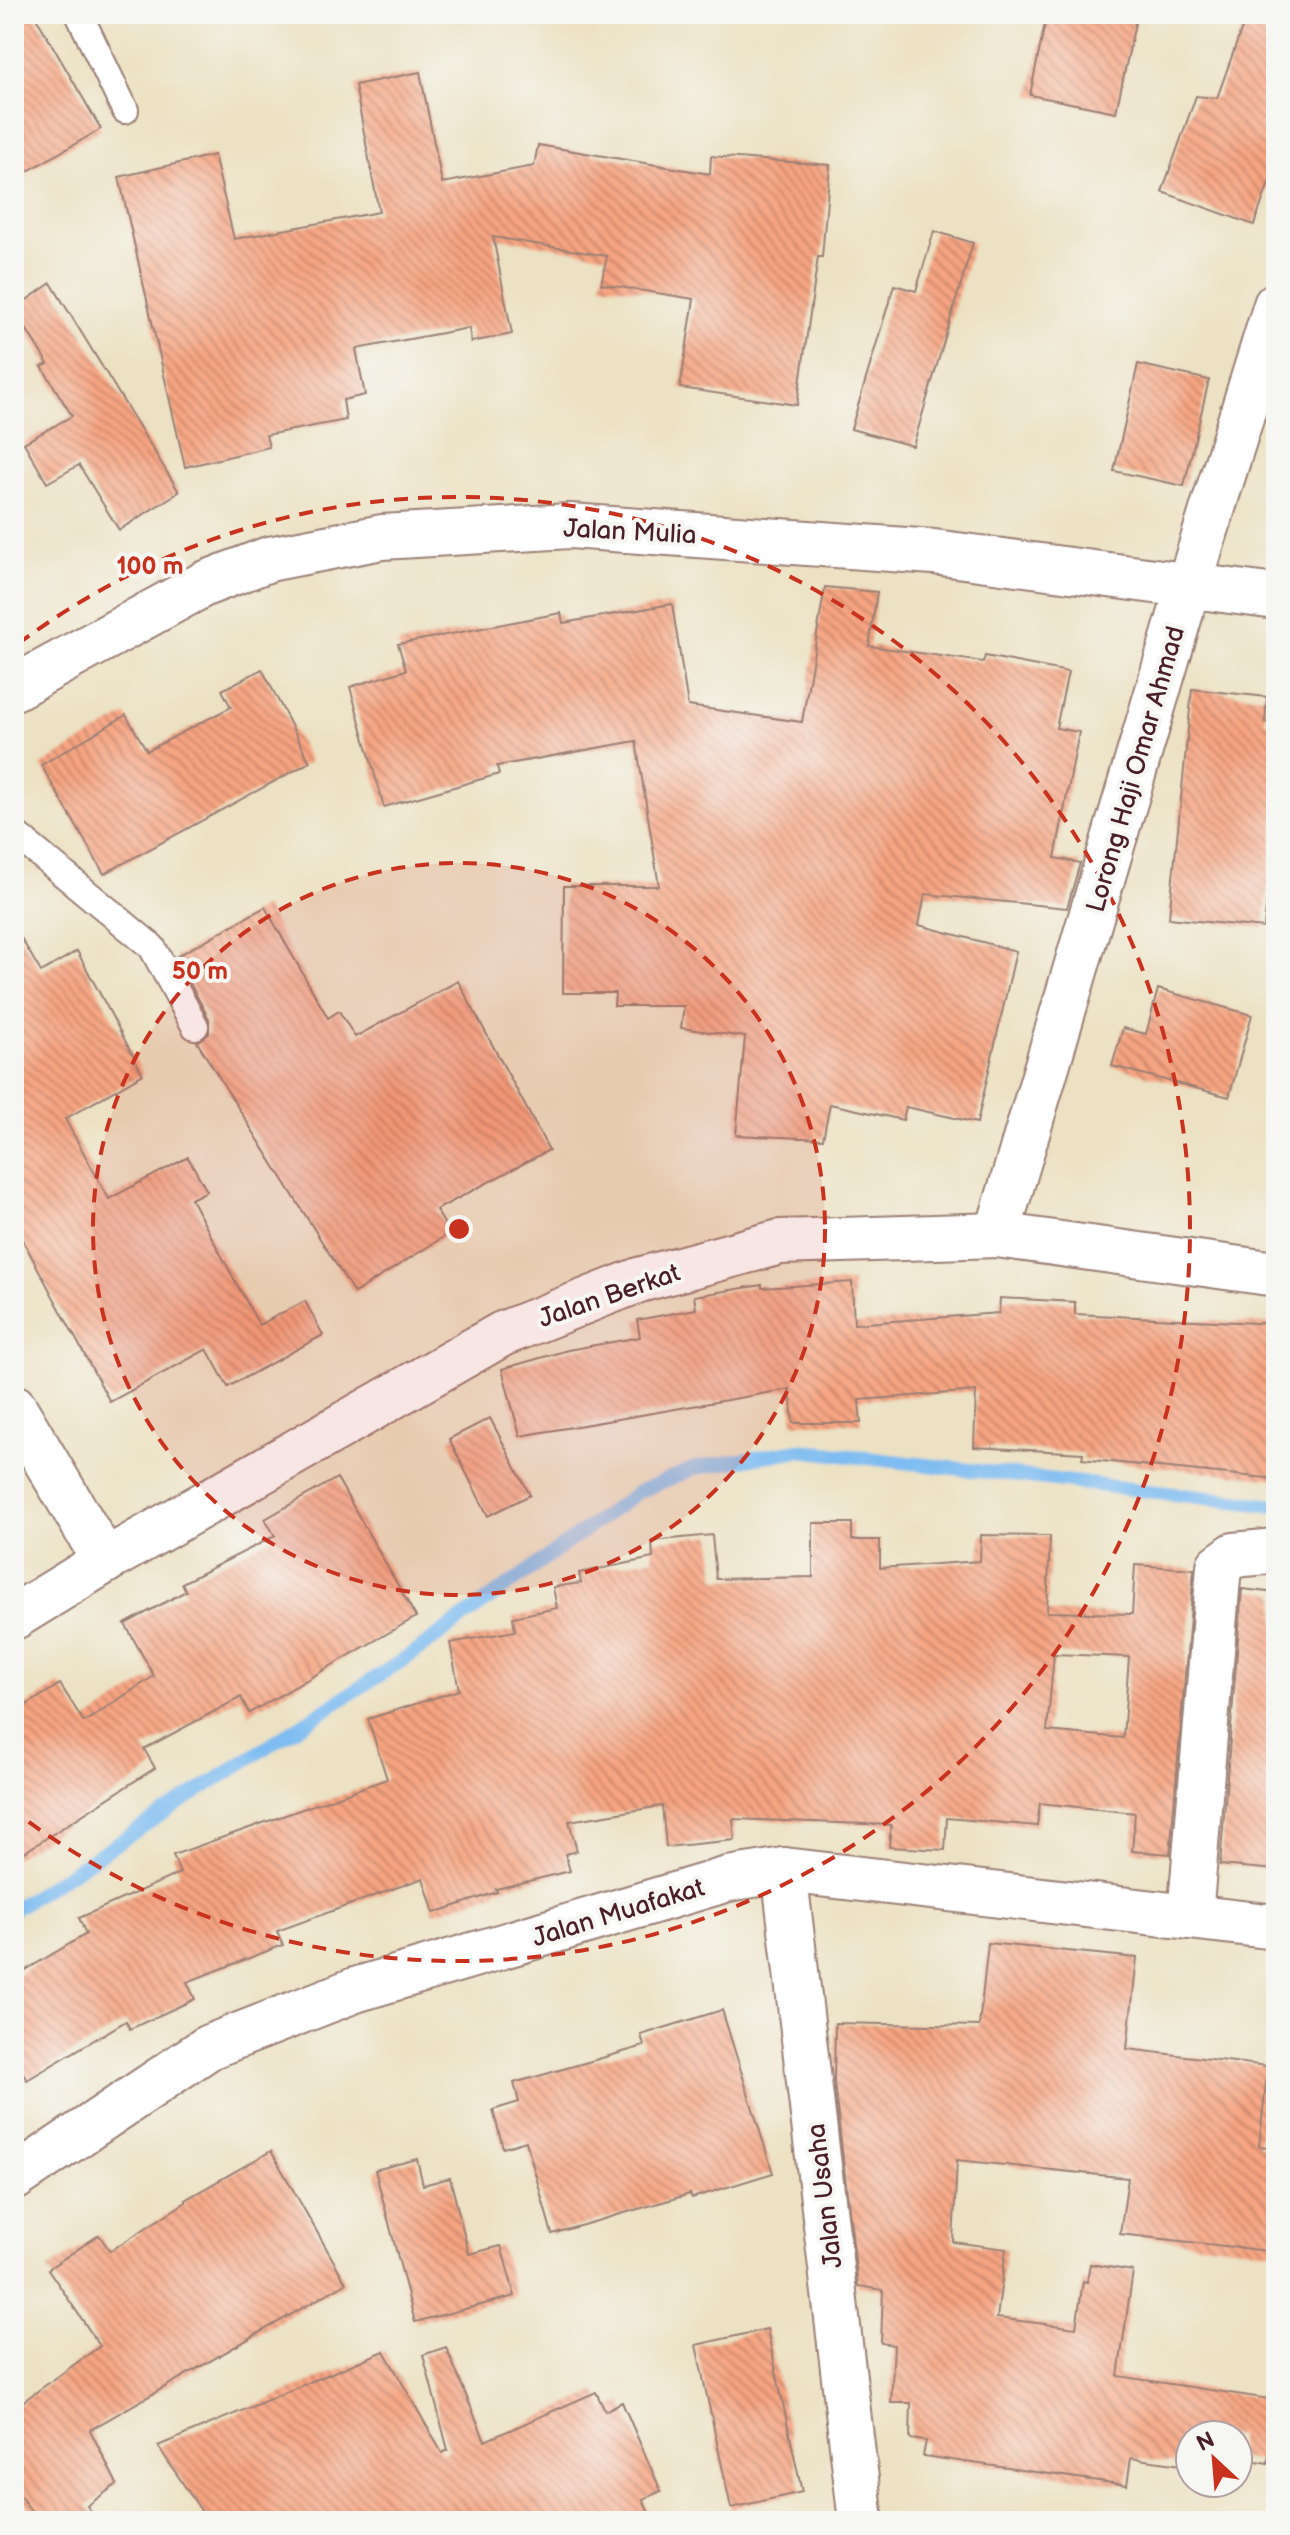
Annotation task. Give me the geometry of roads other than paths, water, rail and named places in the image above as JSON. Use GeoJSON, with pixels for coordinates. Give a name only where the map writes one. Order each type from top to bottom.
{"type":"FeatureCollection","features":[{"type":"Feature","properties":{"kind":"street","name":"Lorong Haji Omar Ahmad"},"geometry":{"type":"LineString","coordinates":[[997,1235],[1189,585],[1276,305]]}},
{"type":"Feature","properties":{"kind":"street","name":"Jalan Mulia"},"geometry":{"type":"LineString","coordinates":[[14,688],[204,584],[269,559],[382,537],[570,526],[934,552],[1276,597]]}},
{"type":"Feature","properties":{"kind":"street","name":"Jalan Berkat"},"geometry":{"type":"LineString","coordinates":[[14,1617],[105,1561],[502,1334],[639,1280],[780,1242],[997,1235],[1276,1274]]}},
{"type":"Feature","properties":{"kind":"street"},"geometry":{"type":"LineString","coordinates":[[14,1407],[105,1561]]}},
{"type":"Feature","properties":{"kind":"street"},"geometry":{"type":"LineString","coordinates":[[1190,1917],[1219,1566],[1234,1555],[1276,1551]]}},
{"type":"Feature","properties":{"kind":"street","name":"Jalan Muafakat"},"geometry":{"type":"LineString","coordinates":[[14,2178],[209,2047],[355,1990],[728,1879],[784,1870],[1276,1927]]}},
{"type":"Feature","properties":{"kind":"street","name":"Jalan Usaha"},"geometry":{"type":"LineString","coordinates":[[784,1870],[861,2521]]}},
{"type":"Feature","properties":{"kind":"lane"},"geometry":{"type":"LineString","coordinates":[[79,14],[125,110]]}},
{"type":"Feature","properties":{"kind":"lane"},"geometry":{"type":"LineString","coordinates":[[14,833],[152,947],[195,1026]]}},
{"type":"Feature","properties":{"kind":"waterway"},"geometry":{"type":"LineString","coordinates":[[14,1909],[414,1653],[638,1492],[695,1468],[799,1450],[1276,1506]]}}]}
